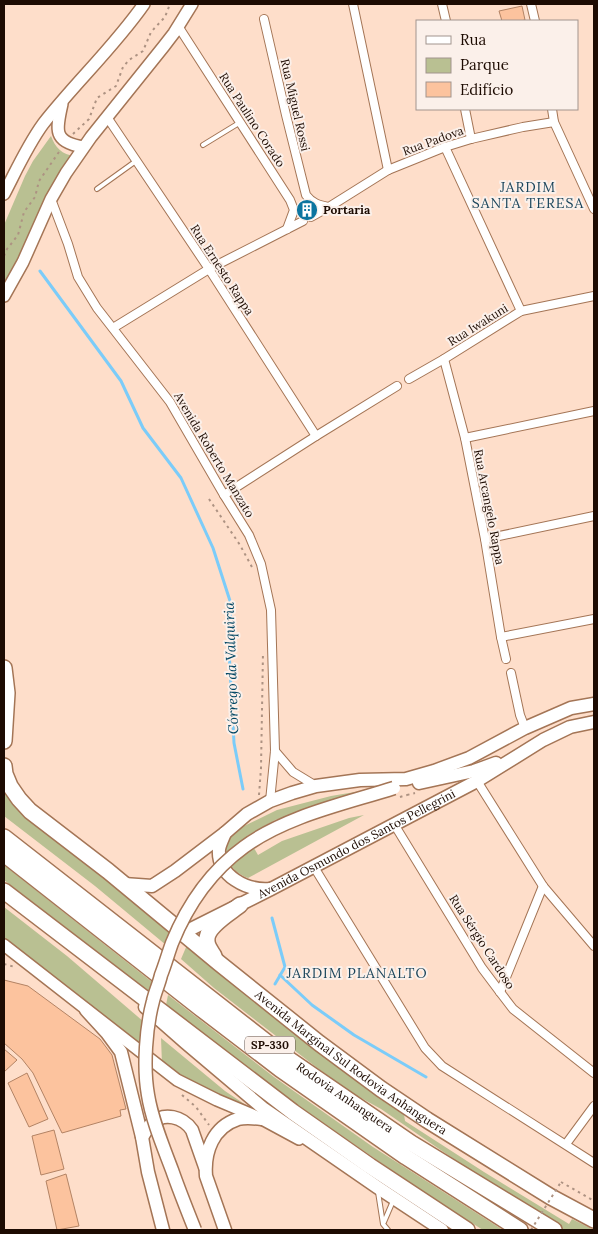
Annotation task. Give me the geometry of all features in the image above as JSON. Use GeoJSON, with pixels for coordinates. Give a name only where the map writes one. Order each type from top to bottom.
{"type":"FeatureCollection","features":[{"type":"Feature","properties":{"kind":"highway"},"geometry":{"type":"LineString","coordinates":[[4,668],[7,694],[4,741]]}},
{"type":"Feature","properties":{"kind":"highway","name":"Avenida Marginal Sul Rodovia Anhanguera"},"geometry":{"type":"LineString","coordinates":[[4,766],[10,786],[30,811],[124,884],[319,1043],[411,1110],[551,1197],[594,1220]]}},
{"type":"Feature","properties":{"kind":"highway","name":"Rodovia Anhanguera"},"geometry":{"type":"LineString","coordinates":[[4,837],[287,1058],[412,1143],[554,1230]]}},
{"type":"Feature","properties":{"kind":"highway","name":"Rodovia Anhanguera"},"geometry":{"type":"LineString","coordinates":[[4,854],[280,1069],[406,1157],[520,1230]]}},
{"type":"Feature","properties":{"kind":"highway"},"geometry":{"type":"LineString","coordinates":[[4,893],[293,1112],[467,1230]]}},
{"type":"Feature","properties":{"kind":"highway"},"geometry":{"type":"LineString","coordinates":[[219,963],[210,949],[207,940],[208,932],[214,924],[240,905]]}},
{"type":"Feature","properties":{"kind":"main road"},"geometry":{"type":"LineString","coordinates":[[124,884],[152,886],[175,871],[247,814],[270,801],[316,786],[360,780],[406,779],[434,771],[469,758],[525,728],[571,708],[594,704]]}},
{"type":"Feature","properties":{"kind":"main road","name":"Avenida Osmundo dos Santos Pellegrini"},"geometry":{"type":"LineString","coordinates":[[183,933],[314,867],[477,781],[543,740],[570,727],[594,722]]}},
{"type":"Feature","properties":{"kind":"main road","name":"Avenida Osmundo dos Santos Pellegrini"},"geometry":{"type":"LineString","coordinates":[[397,793],[474,771],[526,751]]}},
{"type":"Feature","properties":{"kind":"main road"},"geometry":{"type":"LineString","coordinates":[[195,1230],[164,1152],[150,1104],[146,1082],[149,1024],[153,1001],[172,943],[182,923],[200,892],[213,876],[244,847],[261,836],[320,811],[397,793],[434,771]]}},
{"type":"Feature","properties":{"kind":"main road"},"geometry":{"type":"LineString","coordinates":[[225,833],[219,848],[220,859],[228,874],[243,885],[263,890],[271,889]]}},
{"type":"Feature","properties":{"kind":"main road"},"geometry":{"type":"LineString","coordinates":[[98,964],[186,1044],[264,1109],[442,1230]]}},
{"type":"Feature","properties":{"kind":"main road"},"geometry":{"type":"LineString","coordinates":[[86,1010],[121,1052],[163,1230]]}},
{"type":"Feature","properties":{"kind":"main road"},"geometry":{"type":"LineString","coordinates":[[142,1137],[150,1125],[160,1118],[181,1119],[189,1126],[205,1167],[210,1189],[225,1230]]}},
{"type":"Feature","properties":{"kind":"main road"},"geometry":{"type":"LineString","coordinates":[[205,1167],[208,1148],[220,1130],[230,1122],[240,1119],[262,1118]]}},
{"type":"Feature","properties":{"kind":"street"},"geometry":{"type":"LineString","coordinates":[[4,194],[29,146],[42,126],[132,21],[144,4]]}},
{"type":"Feature","properties":{"kind":"street"},"geometry":{"type":"LineString","coordinates":[[4,296],[23,262],[51,199],[66,173],[83,147],[164,46],[192,4]]}},
{"type":"Feature","properties":{"kind":"street"},"geometry":{"type":"LineString","coordinates":[[353,4],[388,170]]}},
{"type":"Feature","properties":{"kind":"street"},"geometry":{"type":"LineString","coordinates":[[442,4],[446,20]]}},
{"type":"Feature","properties":{"kind":"street"},"geometry":{"type":"LineString","coordinates":[[531,4],[535,20]]}},
{"type":"Feature","properties":{"kind":"street","name":"Rua Miguel Rossi"},"geometry":{"type":"LineString","coordinates":[[264,19],[306,195],[310,204],[329,206]]}},
{"type":"Feature","properties":{"kind":"street","name":"Rua Paulino Corado"},"geometry":{"type":"LineString","coordinates":[[178,26],[297,209],[287,229]]}},
{"type":"Feature","properties":{"kind":"street"},"geometry":{"type":"LineString","coordinates":[[63,100],[59,117],[58,129],[60,135],[66,142],[83,147]]}},
{"type":"Feature","properties":{"kind":"street"},"geometry":{"type":"LineString","coordinates":[[465,110],[471,139]]}},
{"type":"Feature","properties":{"kind":"street"},"geometry":{"type":"LineString","coordinates":[[552,110],[554,122],[594,209]]}},
{"type":"Feature","properties":{"kind":"street","name":"Rua Ernesto Rappa"},"geometry":{"type":"LineString","coordinates":[[107,117],[209,269],[316,436]]}},
{"type":"Feature","properties":{"kind":"street","name":"Rua Padova"},"geometry":{"type":"LineString","coordinates":[[113,328],[209,269],[307,219],[388,170],[445,147],[471,139],[554,122]]}},
{"type":"Feature","properties":{"kind":"street"},"geometry":{"type":"LineString","coordinates":[[445,147],[520,311]]}},
{"type":"Feature","properties":{"kind":"street","name":"Avenida Roberto Manzato"},"geometry":{"type":"LineString","coordinates":[[51,199],[78,276],[98,308],[170,402],[249,535],[260,564],[271,610],[275,751],[270,801]]}},
{"type":"Feature","properties":{"kind":"street","name":"Rua Iwakuni"},"geometry":{"type":"LineString","coordinates":[[409,379],[520,311],[594,296]]}},
{"type":"Feature","properties":{"kind":"street","name":"Rua Arcangelo Rappa"},"geometry":{"type":"LineString","coordinates":[[444,359],[465,438],[506,659]]}},
{"type":"Feature","properties":{"kind":"street"},"geometry":{"type":"LineString","coordinates":[[224,495],[397,386]]}},
{"type":"Feature","properties":{"kind":"street"},"geometry":{"type":"LineString","coordinates":[[465,438],[594,411]]}},
{"type":"Feature","properties":{"kind":"street"},"geometry":{"type":"LineString","coordinates":[[485,539],[594,516]]}},
{"type":"Feature","properties":{"kind":"street"},"geometry":{"type":"LineString","coordinates":[[501,637],[594,619]]}},
{"type":"Feature","properties":{"kind":"street"},"geometry":{"type":"LineString","coordinates":[[510,673],[525,728]]}},
{"type":"Feature","properties":{"kind":"street"},"geometry":{"type":"LineString","coordinates":[[275,751],[293,772],[316,786]]}},
{"type":"Feature","properties":{"kind":"street"},"geometry":{"type":"LineString","coordinates":[[477,781],[543,886],[594,946]]}},
{"type":"Feature","properties":{"kind":"street","name":"Rua Sérgio Cardoso"},"geometry":{"type":"LineString","coordinates":[[394,824],[482,968],[500,992],[513,1008],[594,1073]]}},
{"type":"Feature","properties":{"kind":"street"},"geometry":{"type":"LineString","coordinates":[[314,867],[425,1048],[442,1066],[594,1163]]}},
{"type":"Feature","properties":{"kind":"street"},"geometry":{"type":"LineString","coordinates":[[500,992],[543,886]]}},
{"type":"Feature","properties":{"kind":"street"},"geometry":{"type":"LineString","coordinates":[[4,945],[177,1080],[217,1100],[262,1118],[343,1164]]}},
{"type":"Feature","properties":{"kind":"street"},"geometry":{"type":"LineString","coordinates":[[566,1144],[594,1106]]}},
{"type":"Feature","properties":{"kind":"lane"},"geometry":{"type":"LineString","coordinates":[[203,145],[240,122]]}},
{"type":"Feature","properties":{"kind":"lane"},"geometry":{"type":"LineString","coordinates":[[97,189],[136,161]]}},
{"type":"Feature","properties":{"kind":"lane"},"geometry":{"type":"LineString","coordinates":[[377,1187],[383,1224],[388,1230]]}},
{"type":"Feature","properties":{"kind":"lane"},"geometry":{"type":"LineString","coordinates":[[383,1224],[394,1198]]}},
{"type":"Feature","properties":{"kind":"path"},"geometry":{"type":"LineString","coordinates":[[4,256],[18,235],[24,212],[35,197],[39,181],[66,142],[89,119],[98,98],[116,86],[123,67],[129,60],[143,51],[151,32],[165,17],[170,4]]}},
{"type":"Feature","properties":{"kind":"path"},"geometry":{"type":"LineString","coordinates":[[209,499],[240,545],[255,572]]}},
{"type":"Feature","properties":{"kind":"path"},"geometry":{"type":"LineString","coordinates":[[258,808],[261,768],[263,644]]}},
{"type":"Feature","properties":{"kind":"path"},"geometry":{"type":"LineString","coordinates":[[397,793],[407,795]]}},
{"type":"Feature","properties":{"kind":"path"},"geometry":{"type":"LineString","coordinates":[[531,1230],[561,1182],[594,1201]]}},
{"type":"Feature","properties":{"kind":"green space"},"geometry":{"type":"Polygon","coordinates":[[[51,136],[60,150],[75,156],[4,293],[4,225],[25,176],[51,136]]]}},
{"type":"Feature","properties":{"kind":"green space"},"geometry":{"type":"Polygon","coordinates":[[[4,784],[30,817],[171,934],[166,945],[95,886],[4,816],[4,784]]]}},
{"type":"Feature","properties":{"kind":"green space"},"geometry":{"type":"Polygon","coordinates":[[[361,791],[275,820],[247,836],[258,855],[282,841],[349,818],[364,815],[248,878],[237,872],[230,865],[226,855],[225,843],[242,827],[277,810],[331,796],[361,791]]]}},
{"type":"Feature","properties":{"kind":"green space"},"geometry":{"type":"Polygon","coordinates":[[[4,865],[152,982],[150,992],[4,880],[4,865]]]}},
{"type":"Feature","properties":{"kind":"green space"},"geometry":{"type":"Polygon","coordinates":[[[4,907],[67,956],[144,1022],[142,1045],[4,942],[4,907]]]}},
{"type":"Feature","properties":{"kind":"green space"},"geometry":{"type":"Polygon","coordinates":[[[187,945],[345,1071],[404,1114],[405,1121],[569,1224],[572,1219],[594,1230],[561,1230],[479,1181],[461,1164],[381,1109],[352,1093],[214,988],[181,959],[187,945]]]}},
{"type":"Feature","properties":{"kind":"green space"},"geometry":{"type":"Polygon","coordinates":[[[168,995],[274,1077],[373,1147],[503,1230],[483,1230],[432,1198],[271,1087],[166,1005],[168,995]]]}},
{"type":"Feature","properties":{"kind":"green space"},"geometry":{"type":"Polygon","coordinates":[[[161,1038],[225,1091],[258,1113],[183,1079],[162,1064],[161,1038]]]}},
{"type":"Feature","properties":{"kind":"building"},"geometry":{"type":"Polygon","coordinates":[[[522,6],[525,20],[502,20],[499,11],[522,6]]]}},
{"type":"Feature","properties":{"kind":"building","name":"Portaria"},"geometry":{"type":"Polygon","coordinates":[[[307,202],[309,208],[312,207],[314,215],[311,220],[304,222],[299,204],[307,202]]]}},
{"type":"Feature","properties":{"kind":"building"},"geometry":{"type":"Polygon","coordinates":[[[4,980],[28,986],[100,1039],[112,1055],[126,1109],[120,1110],[121,1116],[62,1133],[33,1073],[22,1059],[4,1043],[4,980]]]}},
{"type":"Feature","properties":{"kind":"building"},"geometry":{"type":"Polygon","coordinates":[[[4,1049],[17,1060],[4,1072],[4,1049]]]}},
{"type":"Feature","properties":{"kind":"building"},"geometry":{"type":"Polygon","coordinates":[[[27,1073],[48,1119],[29,1127],[8,1083],[27,1073]]]}},
{"type":"Feature","properties":{"kind":"building"},"geometry":{"type":"Polygon","coordinates":[[[54,1130],[64,1169],[41,1175],[32,1136],[54,1130]]]}},
{"type":"Feature","properties":{"kind":"building"},"geometry":{"type":"Polygon","coordinates":[[[66,1174],[79,1226],[57,1230],[46,1181],[66,1174]]]}},
{"type":"Feature","properties":{"kind":"waterway","name":"Córrego da Valquiria"},"geometry":{"type":"LineString","coordinates":[[40,271],[121,381],[143,428],[181,478],[213,548],[231,604],[229,650],[234,743],[243,789]]}},
{"type":"Feature","properties":{"kind":"waterway","name":"Córrego da Valquiria"},"geometry":{"type":"LineString","coordinates":[[272,918],[285,967],[275,984]]}},
{"type":"Feature","properties":{"kind":"waterway"},"geometry":{"type":"LineString","coordinates":[[280,975],[312,1005],[354,1035],[426,1077]]}},
{"type":"Feature","properties":{"kind":"tunnel"},"geometry":{"type":"LineString","coordinates":[[300,208],[308,205]]}},
{"type":"Feature","properties":{"kind":"place","name":"Portaria"},"geometry":{"type":"Point","coordinates":[307,210]}},
{"type":"Feature","properties":{"kind":"district","name":"JARDIM SANTA TERESA"},"geometry":{"type":"Point","coordinates":[528,196]}},
{"type":"Feature","properties":{"kind":"district","name":"JARDIM PLANALTO"},"geometry":{"type":"Point","coordinates":[357,973]}}]}
